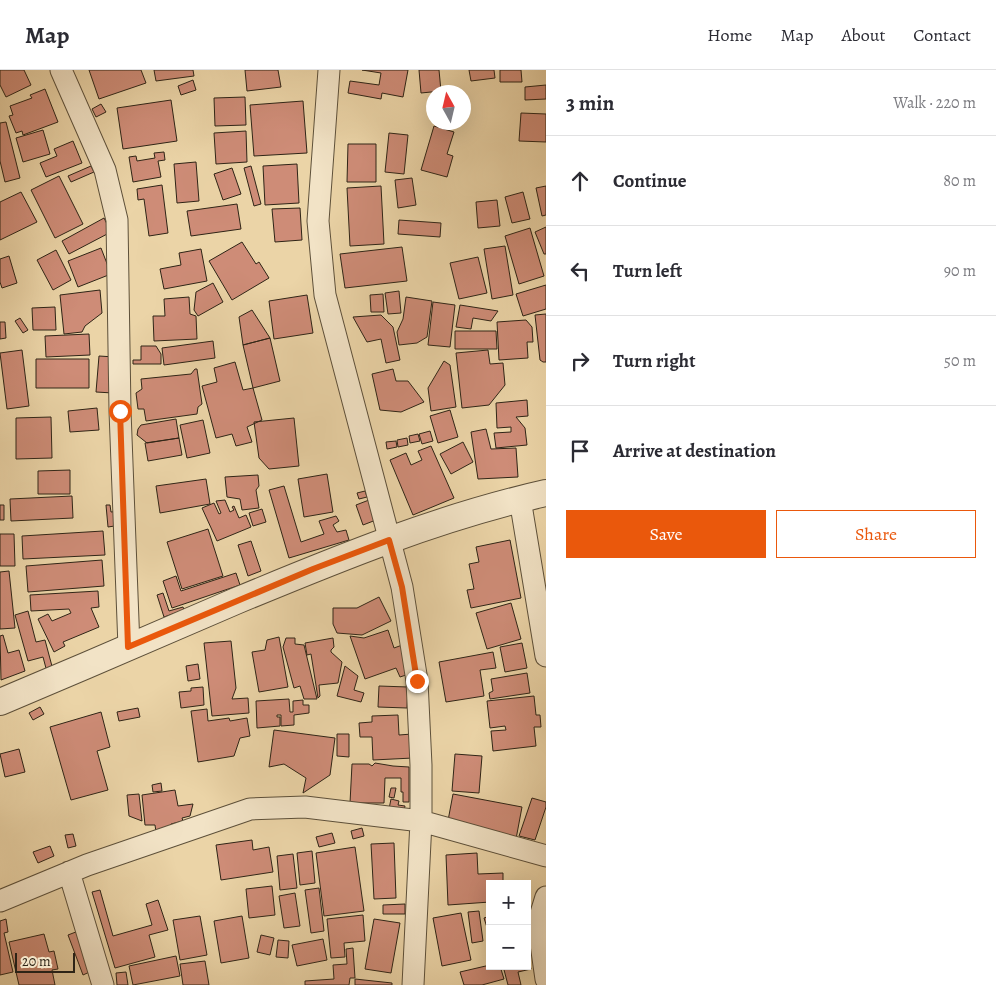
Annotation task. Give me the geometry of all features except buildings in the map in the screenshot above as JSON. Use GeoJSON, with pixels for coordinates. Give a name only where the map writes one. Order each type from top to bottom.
{"type":"FeatureCollection","features":[{"type":"Feature","properties":{"kind":"street"},"geometry":{"type":"LineString","coordinates":[[61,70],[105,170],[117,220],[128,647]]}},
{"type":"Feature","properties":{"kind":"street"},"geometry":{"type":"LineString","coordinates":[[329,70],[318,222],[325,295],[402,587],[417,681],[421,765],[421,821],[413,985]]}},
{"type":"Feature","properties":{"kind":"street"},"geometry":{"type":"LineString","coordinates":[[0,702],[313,569],[389,540],[500,503],[546,493]]}},
{"type":"Feature","properties":{"kind":"street"},"geometry":{"type":"LineString","coordinates":[[520,499],[546,656]]}},
{"type":"Feature","properties":{"kind":"street"},"geometry":{"type":"LineString","coordinates":[[0,901],[69,872],[250,809],[305,806],[421,821],[546,856]]}},
{"type":"Feature","properties":{"kind":"street"},"geometry":{"type":"LineString","coordinates":[[69,872],[103,985]]}},
{"type":"Feature","properties":{"kind":"street"},"geometry":{"type":"LineString","coordinates":[[546,897],[538,923],[546,979]]}},
{"type":"Feature","properties":{"kind":"route"},"geometry":{"type":"LineString","coordinates":[[120,411],[128,647],[313,569],[389,540],[402,587],[417,681]]}}]}
